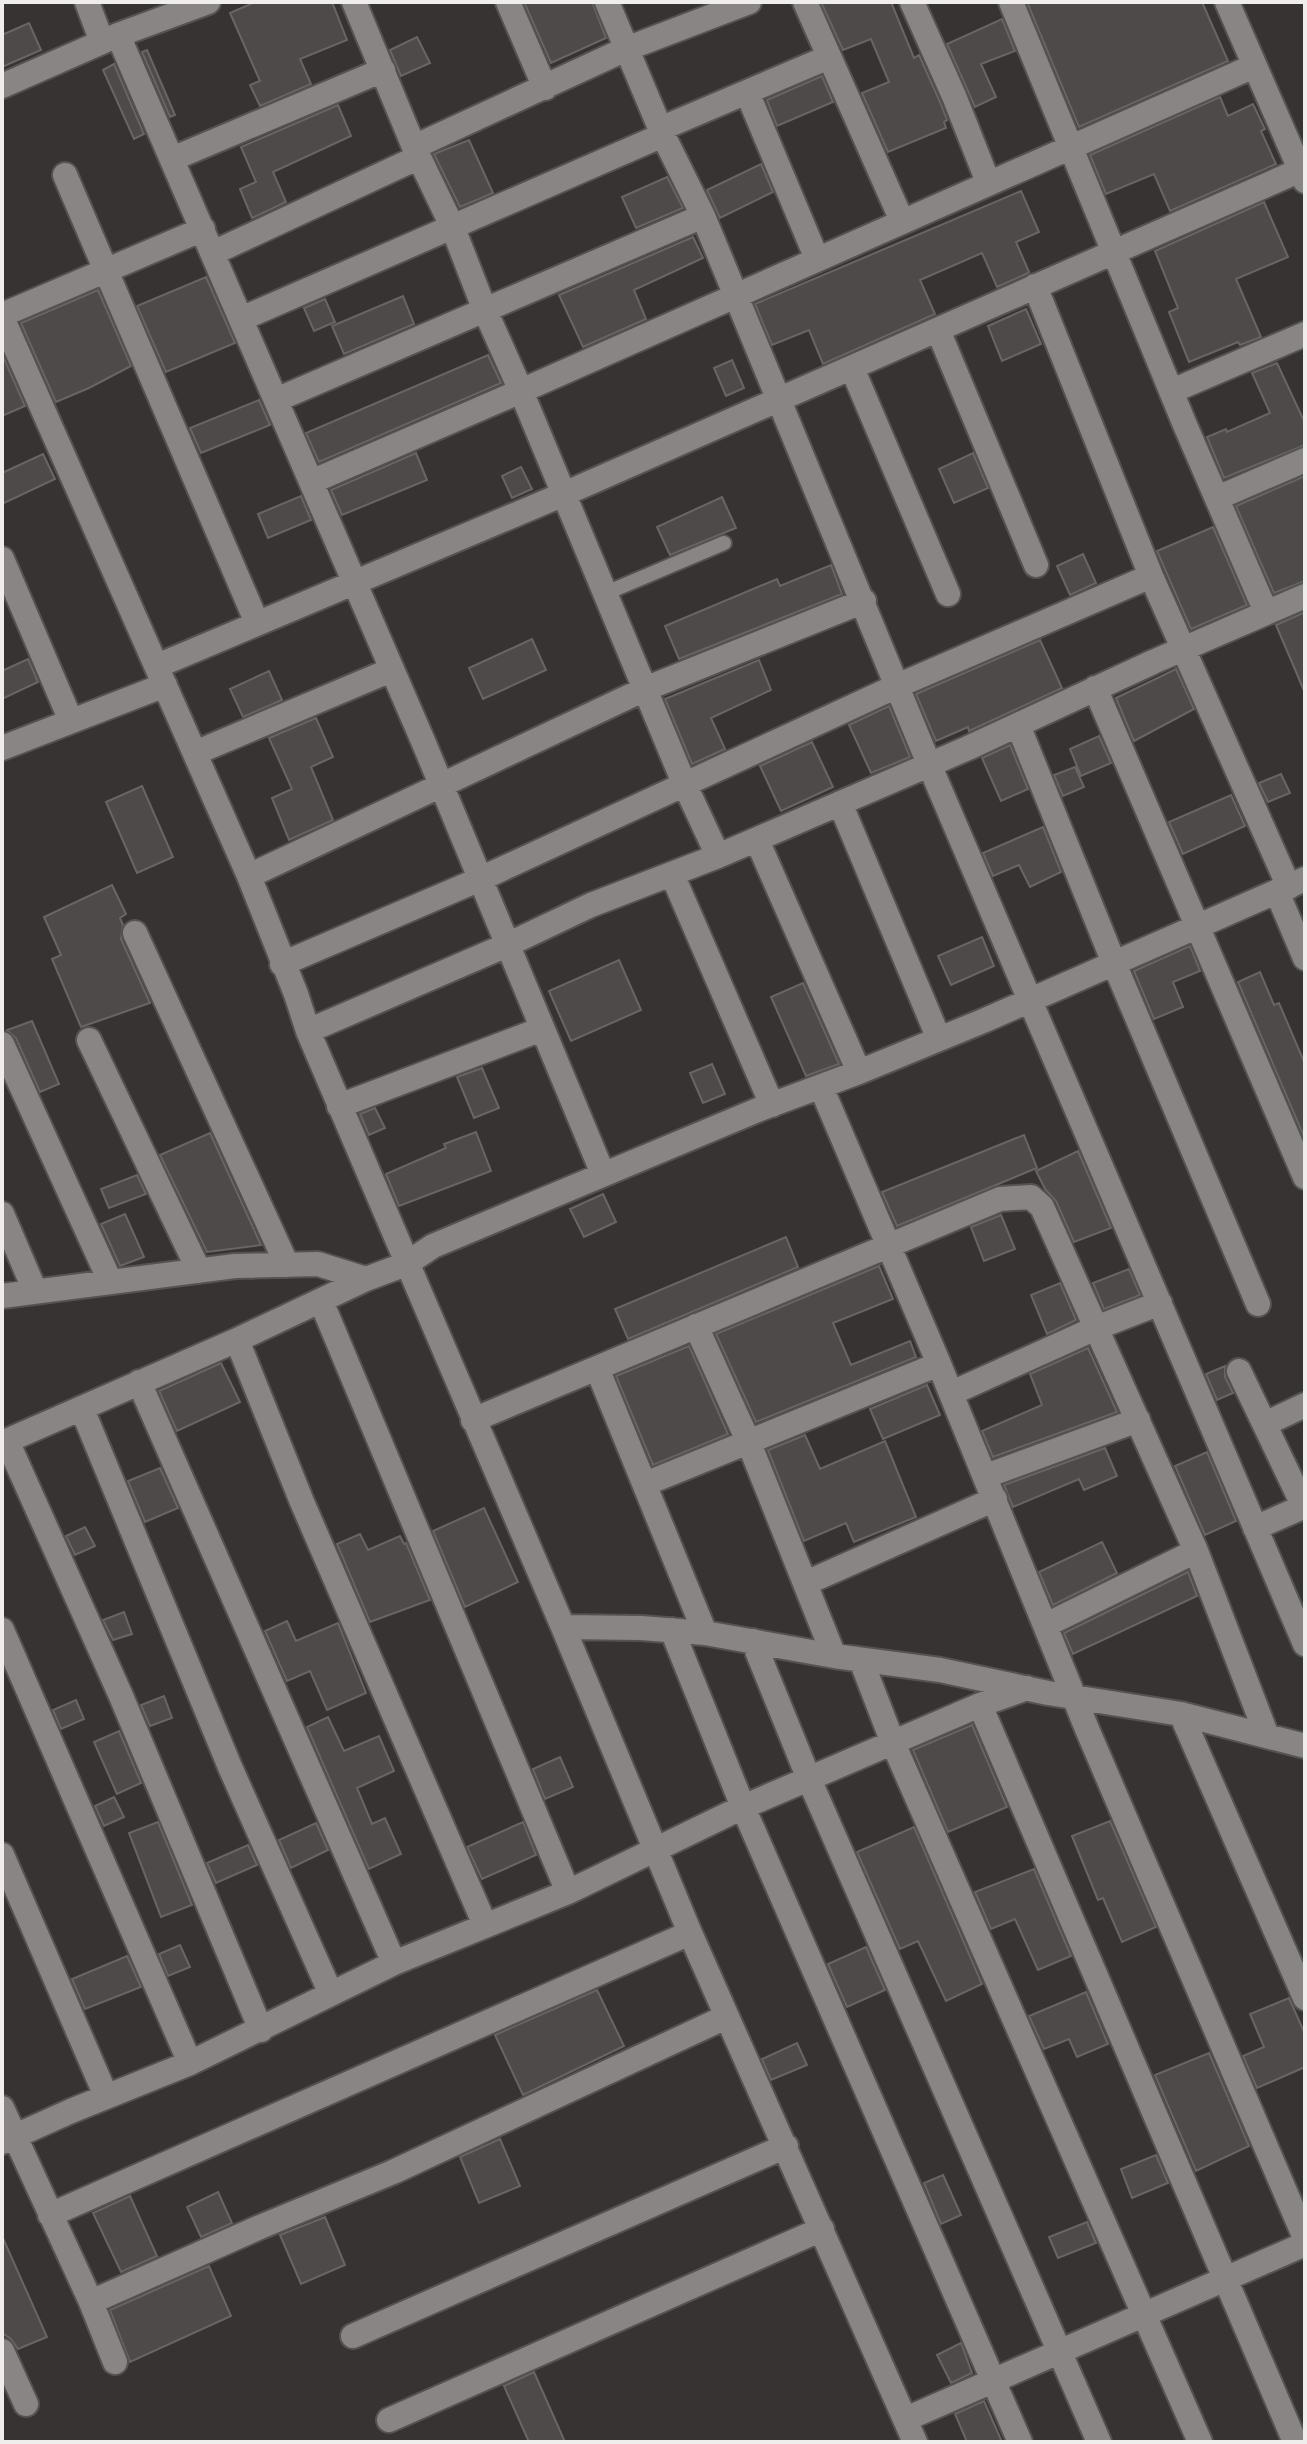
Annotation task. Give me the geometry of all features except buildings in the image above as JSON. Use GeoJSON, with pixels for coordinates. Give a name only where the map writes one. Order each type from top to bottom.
{"type":"FeatureCollection","features":[{"type":"Feature","properties":{"kind":"street"},"geometry":{"type":"LineString","coordinates":[[87,2],[110,38],[172,159],[203,229],[603,1174]]}},
{"type":"Feature","properties":{"kind":"street"},"geometry":{"type":"LineString","coordinates":[[354,2],[416,152],[453,228],[684,783],[718,856]]}},
{"type":"Feature","properties":{"kind":"street"},"geometry":{"type":"LineString","coordinates":[[508,2],[545,88]]}},
{"type":"Feature","properties":{"kind":"street"},"geometry":{"type":"LineString","coordinates":[[607,2],[662,132],[703,216],[929,764],[1305,1644]]}},
{"type":"Feature","properties":{"kind":"street"},"geometry":{"type":"LineString","coordinates":[[213,253],[711,9],[749,2]]}},
{"type":"Feature","properties":{"kind":"street"},"geometry":{"type":"LineString","coordinates":[[805,2],[902,221]]}},
{"type":"Feature","properties":{"kind":"street"},"geometry":{"type":"LineString","coordinates":[[912,2],[988,182]]}},
{"type":"Feature","properties":{"kind":"street"},"geometry":{"type":"LineString","coordinates":[[1011,2],[1266,612]]}},
{"type":"Feature","properties":{"kind":"street"},"geometry":{"type":"LineString","coordinates":[[2,748],[71,721],[257,623],[564,494],[1115,251],[1304,173],[1227,2]]}},
{"type":"Feature","properties":{"kind":"street"},"geometry":{"type":"LineString","coordinates":[[3,82],[200,4]]}},
{"type":"Feature","properties":{"kind":"street"},"geometry":{"type":"LineString","coordinates":[[241,319],[453,228],[829,57]]}},
{"type":"Feature","properties":{"kind":"street"},"geometry":{"type":"LineString","coordinates":[[311,482],[1254,66]]}},
{"type":"Feature","properties":{"kind":"street"},"geometry":{"type":"LineString","coordinates":[[172,159],[383,70]]}},
{"type":"Feature","properties":{"kind":"street"},"geometry":{"type":"LineString","coordinates":[[747,92],[817,259]]}},
{"type":"Feature","properties":{"kind":"street"},"geometry":{"type":"LineString","coordinates":[[65,175],[257,623]]}},
{"type":"Feature","properties":{"kind":"street"},"geometry":{"type":"LineString","coordinates":[[276,400],[703,216]]}},
{"type":"Feature","properties":{"kind":"street"},"geometry":{"type":"LineString","coordinates":[[203,229],[106,271],[4,326],[249,876],[339,1106],[563,1627],[690,1933],[915,2442]]}},
{"type":"Feature","properties":{"kind":"street"},"geometry":{"type":"LineString","coordinates":[[1035,286],[1151,576],[1290,886],[1305,958]]}},
{"type":"Feature","properties":{"kind":"street"},"geometry":{"type":"LineString","coordinates":[[938,330],[1036,565]]}},
{"type":"Feature","properties":{"kind":"street"},"geometry":{"type":"LineString","coordinates":[[1172,391],[1305,334]]}},
{"type":"Feature","properties":{"kind":"street"},"geometry":{"type":"LineString","coordinates":[[852,368],[948,594]]}},
{"type":"Feature","properties":{"kind":"street"},"geometry":{"type":"LineString","coordinates":[[1217,498],[1305,460]]}},
{"type":"Feature","properties":{"kind":"street"},"geometry":{"type":"LineString","coordinates":[[2,559],[71,721]]}},
{"type":"Feature","properties":{"kind":"street"},"geometry":{"type":"LineString","coordinates":[[282,964],[478,880],[897,686],[1151,576]]}},
{"type":"Feature","properties":{"kind":"street"},"geometry":{"type":"LineString","coordinates":[[308,1031],[591,905],[757,840],[1305,596]]}},
{"type":"Feature","properties":{"kind":"street"},"geometry":{"type":"LineString","coordinates":[[249,876],[645,689],[864,601]]}},
{"type":"Feature","properties":{"kind":"street"},"geometry":{"type":"LineString","coordinates":[[195,753],[391,670]]}},
{"type":"Feature","properties":{"kind":"street"},"geometry":{"type":"LineString","coordinates":[[1095,688],[1305,1177]]}},
{"type":"Feature","properties":{"kind":"street"},"geometry":{"type":"LineString","coordinates":[[1018,725],[1114,963],[1258,1304]]}},
{"type":"Feature","properties":{"kind":"street"},"geometry":{"type":"LineString","coordinates":[[840,803],[939,1039]]}},
{"type":"Feature","properties":{"kind":"street"},"geometry":{"type":"LineString","coordinates":[[757,840],[859,1072]]}},
{"type":"Feature","properties":{"kind":"street"},"geometry":{"type":"LineString","coordinates":[[672,874],[772,1105]]}},
{"type":"Feature","properties":{"kind":"street"},"geometry":{"type":"LineString","coordinates":[[261,2030],[121,1696],[5,1442],[237,1340],[366,1279],[406,1264],[433,1246],[1032,1000],[1290,886]]}},
{"type":"Feature","properties":{"kind":"street"},"geometry":{"type":"LineString","coordinates":[[135,933],[287,1265]]}},
{"type":"Feature","properties":{"kind":"street"},"geometry":{"type":"LineString","coordinates":[[339,1106],[542,1029]]}},
{"type":"Feature","properties":{"kind":"street"},"geometry":{"type":"LineString","coordinates":[[89,1040],[199,1271]]}},
{"type":"Feature","properties":{"kind":"street"},"geometry":{"type":"LineString","coordinates":[[2,1044],[110,1281]]}},
{"type":"Feature","properties":{"kind":"street"},"geometry":{"type":"LineString","coordinates":[[821,1087],[952,1393],[1087,1729],[1305,2241],[1225,2281],[906,2419]]}},
{"type":"Feature","properties":{"kind":"street"},"geometry":{"type":"LineString","coordinates":[[473,1420],[1000,1199],[1031,1197],[1042,1207],[1196,1551],[1267,1736]]}},
{"type":"Feature","properties":{"kind":"street"},"geometry":{"type":"LineString","coordinates":[[2,1214],[35,1291]]}},
{"type":"Feature","properties":{"kind":"street"},"geometry":{"type":"LineString","coordinates":[[2,1296],[199,1271],[287,1265],[318,1264],[366,1279]]}},
{"type":"Feature","properties":{"kind":"street"},"geometry":{"type":"LineString","coordinates":[[321,1301],[568,1892]]}},
{"type":"Feature","properties":{"kind":"street"},"geometry":{"type":"LineString","coordinates":[[952,1393],[1096,1328],[1160,1303]]}},
{"type":"Feature","properties":{"kind":"street"},"geometry":{"type":"LineString","coordinates":[[696,1326],[749,1443],[834,1656]]}},
{"type":"Feature","properties":{"kind":"street"},"geometry":{"type":"LineString","coordinates":[[237,1340],[302,1502],[485,1925]]}},
{"type":"Feature","properties":{"kind":"street"},"geometry":{"type":"LineString","coordinates":[[645,1484],[939,1364]]}},
{"type":"Feature","properties":{"kind":"street"},"geometry":{"type":"LineString","coordinates":[[597,1368],[705,1633]]}},
{"type":"Feature","properties":{"kind":"street"},"geometry":{"type":"LineString","coordinates":[[1239,1371],[1304,1507],[1255,1528]]}},
{"type":"Feature","properties":{"kind":"street"},"geometry":{"type":"LineString","coordinates":[[139,1382],[394,1963]]}},
{"type":"Feature","properties":{"kind":"street"},"geometry":{"type":"LineString","coordinates":[[1265,1424],[1305,1405]]}},
{"type":"Feature","properties":{"kind":"street"},"geometry":{"type":"LineString","coordinates":[[82,1409],[230,1767],[331,1994]]}},
{"type":"Feature","properties":{"kind":"street"},"geometry":{"type":"LineString","coordinates":[[986,1476],[1138,1420]]}},
{"type":"Feature","properties":{"kind":"street"},"geometry":{"type":"LineString","coordinates":[[806,1583],[995,1499]]}},
{"type":"Feature","properties":{"kind":"street"},"geometry":{"type":"LineString","coordinates":[[1046,1625],[1196,1551]]}},
{"type":"Feature","properties":{"kind":"street"},"geometry":{"type":"LineString","coordinates":[[563,1627],[705,1633],[834,1656],[940,1670],[1076,1698],[1181,1714],[1267,1736],[1303,1749]]}},
{"type":"Feature","properties":{"kind":"street"},"geometry":{"type":"LineString","coordinates":[[2,1630],[190,2063]]}},
{"type":"Feature","properties":{"kind":"street"},"geometry":{"type":"LineString","coordinates":[[672,1630],[743,1807],[1020,2442]]}},
{"type":"Feature","properties":{"kind":"street"},"geometry":{"type":"LineString","coordinates":[[753,1641],[809,1779],[1099,2442]]}},
{"type":"Feature","properties":{"kind":"street"},"geometry":{"type":"LineString","coordinates":[[861,1660],[893,1743],[1200,2442]]}},
{"type":"Feature","properties":{"kind":"street"},"geometry":{"type":"LineString","coordinates":[[8,2139],[190,2063],[394,1963],[568,1892],[743,1807],[980,1705],[1027,1688]]}},
{"type":"Feature","properties":{"kind":"street"},"geometry":{"type":"LineString","coordinates":[[980,1705],[1295,2442]]}},
{"type":"Feature","properties":{"kind":"street"},"geometry":{"type":"LineString","coordinates":[[1181,1714],[1305,1998]]}},
{"type":"Feature","properties":{"kind":"street"},"geometry":{"type":"LineString","coordinates":[[2,1855],[106,2096]]}},
{"type":"Feature","properties":{"kind":"street"},"geometry":{"type":"LineString","coordinates":[[50,2215],[690,1933]]}},
{"type":"Feature","properties":{"kind":"street"},"geometry":{"type":"LineString","coordinates":[[91,2302],[393,2172],[726,2017]]}},
{"type":"Feature","properties":{"kind":"street"},"geometry":{"type":"LineString","coordinates":[[2,2108],[8,2139],[50,2215],[115,2362]]}},
{"type":"Feature","properties":{"kind":"street"},"geometry":{"type":"LineString","coordinates":[[353,2336],[786,2146]]}},
{"type":"Feature","properties":{"kind":"street"},"geometry":{"type":"LineString","coordinates":[[389,2420],[822,2229]]}},
{"type":"Feature","properties":{"kind":"street"},"geometry":{"type":"LineString","coordinates":[[2,2351],[26,2404]]}},
{"type":"Feature","properties":{"kind":"lane"},"geometry":{"type":"LineString","coordinates":[[606,593],[724,543]]}}]}
